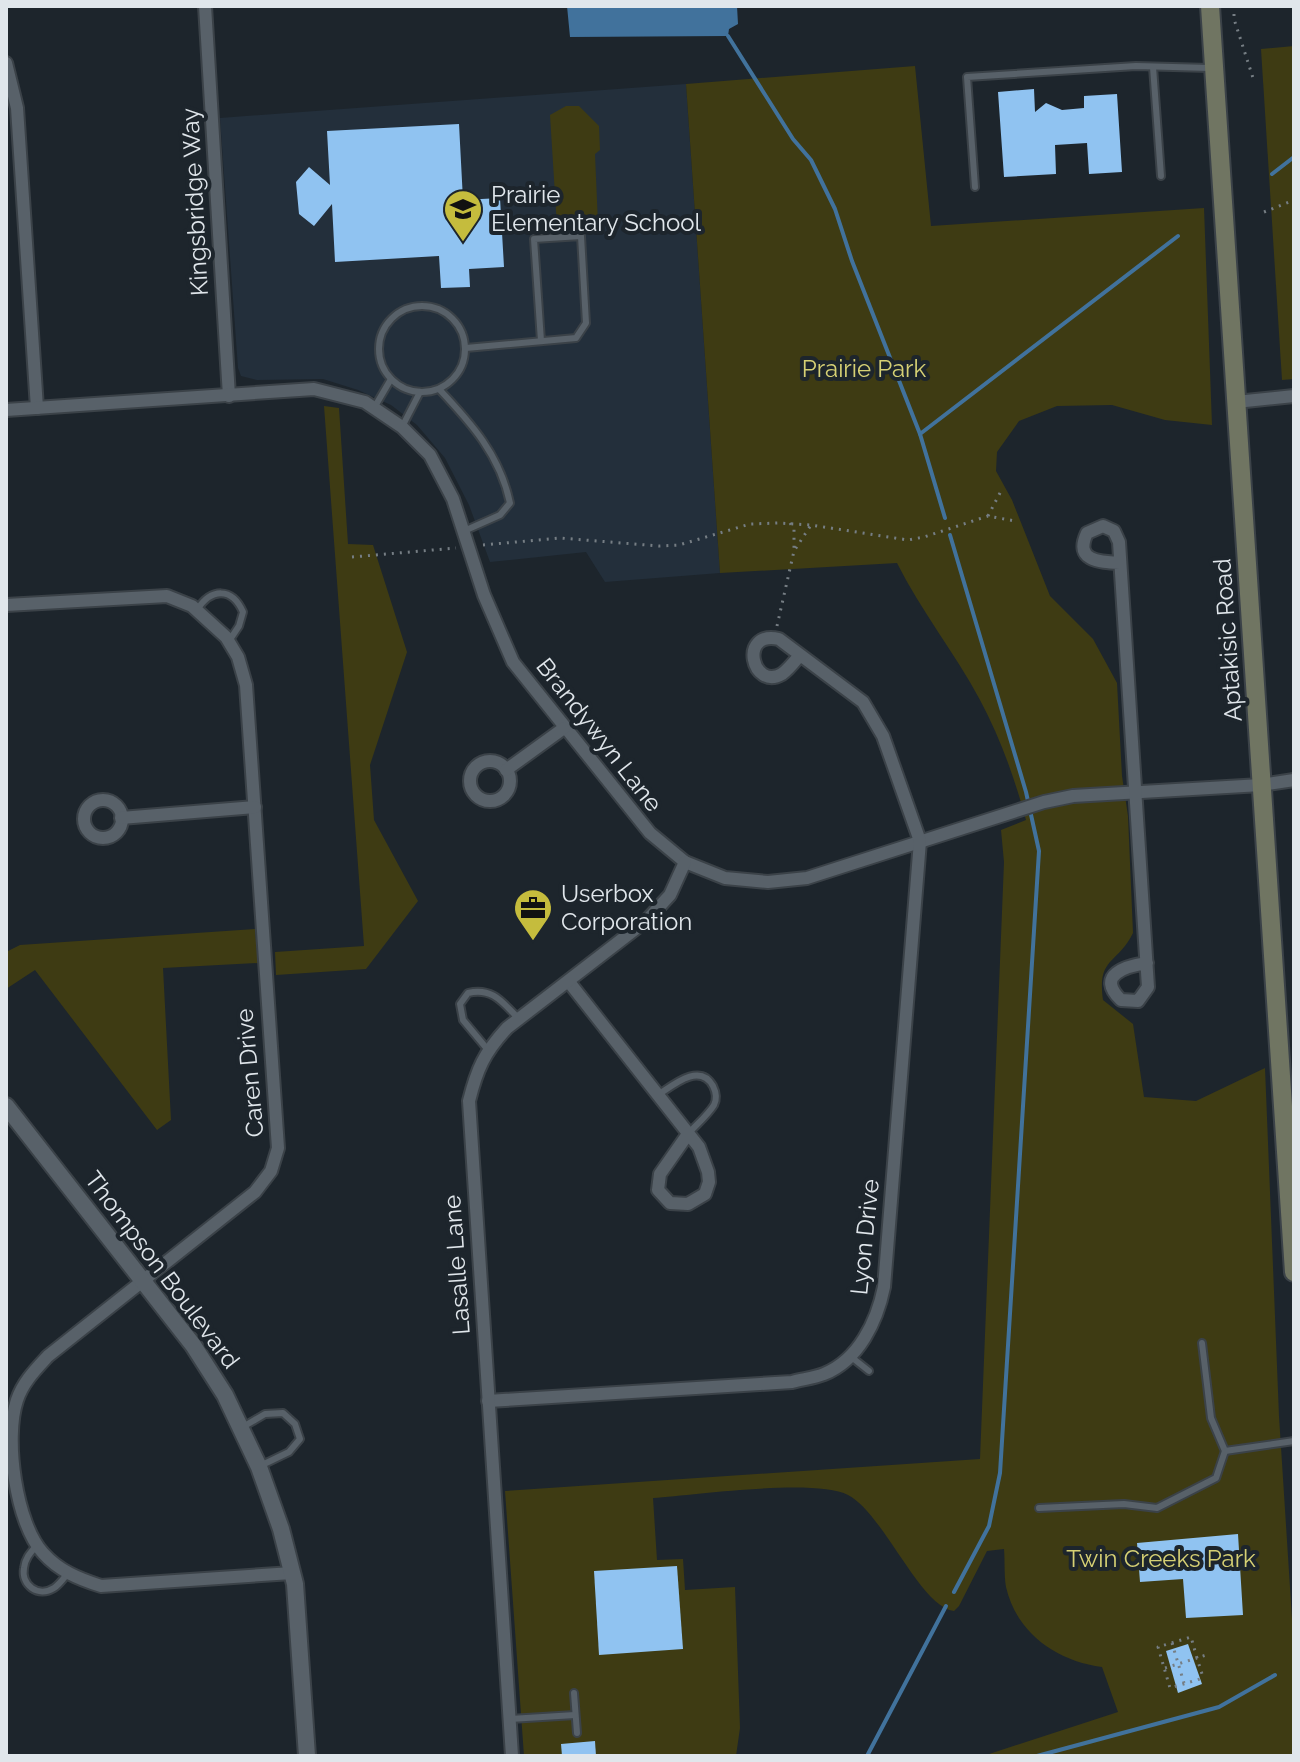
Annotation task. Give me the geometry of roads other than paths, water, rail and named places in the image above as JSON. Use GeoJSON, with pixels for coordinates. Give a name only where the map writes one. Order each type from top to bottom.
{"type":"FeatureCollection","features":[{"type":"Feature","properties":{"kind":"main road","name":"Aptakisic Road"},"geometry":{"type":"LineString","coordinates":[[1210,6],[1294,1272]]}},
{"type":"Feature","properties":{"kind":"street","name":"Kingsbridge Way"},"geometry":{"type":"LineString","coordinates":[[205,6],[229,396]]}},
{"type":"Feature","properties":{"kind":"street"},"geometry":{"type":"LineString","coordinates":[[6,63],[17,108],[37,408]]}},
{"type":"Feature","properties":{"kind":"street","name":"Brandywyn Lane"},"geometry":{"type":"LineString","coordinates":[[6,410],[314,389],[365,402],[402,427],[430,455],[453,499],[484,595],[513,662],[650,833],[685,862],[725,878],[768,882],[807,878],[1044,802],[1073,796],[1261,785],[1294,780]]}},
{"type":"Feature","properties":{"kind":"street"},"geometry":{"type":"LineString","coordinates":[[1236,402],[1294,396]]}},
{"type":"Feature","properties":{"kind":"street"},"geometry":{"type":"LineString","coordinates":[[1120,563],[1147,963]]}},
{"type":"Feature","properties":{"kind":"street","name":"Caren Drive"},"geometry":{"type":"LineString","coordinates":[[6,605],[167,596],[197,610],[229,641],[238,657],[246,685],[278,1148],[271,1171],[255,1192],[48,1356],[28,1378],[17,1401],[12,1426],[17,1497],[27,1530],[43,1553],[68,1573],[101,1586],[292,1573]]}},
{"type":"Feature","properties":{"kind":"street"},"geometry":{"type":"LineString","coordinates":[[800,655],[781,674],[774,676],[762,674],[754,663],[754,651],[761,641],[775,638],[800,655],[863,702],[883,736],[920,841]]}},
{"type":"Feature","properties":{"kind":"street"},"geometry":{"type":"LineString","coordinates":[[506,770],[564,728]]}},
{"type":"Feature","properties":{"kind":"street"},"geometry":{"type":"LineString","coordinates":[[121,818],[255,807]]}},
{"type":"Feature","properties":{"kind":"street","name":"Lyon Drive"},"geometry":{"type":"LineString","coordinates":[[488,1401],[792,1382],[825,1373],[849,1356],[866,1335],[878,1313],[884,1287],[920,841]]}},
{"type":"Feature","properties":{"kind":"street","name":"Lasalle Lane"},"geometry":{"type":"LineString","coordinates":[[512,1756],[469,1101],[476,1070],[488,1050],[519,1019],[647,920],[670,895],[685,862]]}},
{"type":"Feature","properties":{"kind":"street"},"geometry":{"type":"LineString","coordinates":[[569,982],[688,1134],[705,1160],[708,1187],[705,1194],[696,1201],[670,1203],[658,1190],[659,1178],[688,1134]]}},
{"type":"Feature","properties":{"kind":"street","name":"Thompson Boulevard"},"geometry":{"type":"LineString","coordinates":[[7,1108],[193,1345],[225,1395],[241,1428],[281,1529],[292,1573],[307,1756]]}},
{"type":"Feature","properties":{"kind":"lane"},"geometry":{"type":"LineString","coordinates":[[975,187],[967,77],[1153,67],[1214,68]]}},
{"type":"Feature","properties":{"kind":"lane"},"geometry":{"type":"LineString","coordinates":[[1153,67],[1161,176]]}},
{"type":"Feature","properties":{"kind":"lane"},"geometry":{"type":"LineString","coordinates":[[466,348],[576,338],[586,323],[581,236],[534,239],[541,341]]}},
{"type":"Feature","properties":{"kind":"lane"},"geometry":{"type":"LineString","coordinates":[[419,306],[433,307],[446,312],[456,322],[466,348],[458,373],[439,389],[420,392],[391,379],[383,367],[380,340],[394,316],[419,306]]}},
{"type":"Feature","properties":{"kind":"lane"},"geometry":{"type":"LineString","coordinates":[[374,408],[391,379]]}},
{"type":"Feature","properties":{"kind":"lane"},"geometry":{"type":"LineString","coordinates":[[439,389],[481,434],[507,488],[510,503],[500,515],[463,531]]}},
{"type":"Feature","properties":{"kind":"lane"},"geometry":{"type":"LineString","coordinates":[[402,427],[420,392]]}},
{"type":"Feature","properties":{"kind":"lane"},"geometry":{"type":"LineString","coordinates":[[197,610],[203,600],[213,594],[227,593],[238,600],[243,612],[239,626],[229,641]]}},
{"type":"Feature","properties":{"kind":"lane"},"geometry":{"type":"LineString","coordinates":[[488,1050],[463,1020],[460,1004],[468,993],[481,990],[498,998],[519,1019]]}},
{"type":"Feature","properties":{"kind":"lane"},"geometry":{"type":"LineString","coordinates":[[658,1095],[691,1076],[704,1077],[711,1083],[715,1090],[714,1104],[688,1134]]}},
{"type":"Feature","properties":{"kind":"lane"},"geometry":{"type":"LineString","coordinates":[[1039,1508],[1124,1504],[1157,1508],[1216,1478],[1225,1451],[1211,1418],[1202,1343]]}},
{"type":"Feature","properties":{"kind":"lane"},"geometry":{"type":"LineString","coordinates":[[849,1356],[869,1371]]}},
{"type":"Feature","properties":{"kind":"lane"},"geometry":{"type":"LineString","coordinates":[[241,1428],[265,1414],[283,1413],[295,1424],[300,1439],[289,1452],[259,1467]]}},
{"type":"Feature","properties":{"kind":"lane"},"geometry":{"type":"LineString","coordinates":[[1225,1451],[1294,1441]]}},
{"type":"Feature","properties":{"kind":"lane"},"geometry":{"type":"LineString","coordinates":[[37,1545],[28,1556],[23,1570],[25,1582],[43,1593],[55,1588],[68,1573]]}},
{"type":"Feature","properties":{"kind":"lane"},"geometry":{"type":"LineString","coordinates":[[574,1693],[577,1733]]}},
{"type":"Feature","properties":{"kind":"lane"},"geometry":{"type":"LineString","coordinates":[[510,1719],[575,1715]]}},
{"type":"Feature","properties":{"kind":"water"},"geometry":{"type":"Polygon","coordinates":[[[567,6],[737,6],[738,24],[729,29],[728,36],[570,37],[567,6]]]}},
{"type":"Feature","properties":{"kind":"waterway"},"geometry":{"type":"LineString","coordinates":[[728,36],[793,139],[811,160],[835,209],[852,261],[920,434],[945,518]]}},
{"type":"Feature","properties":{"kind":"waterway"},"geometry":{"type":"LineString","coordinates":[[1272,174],[1294,157]]}},
{"type":"Feature","properties":{"kind":"waterway"},"geometry":{"type":"LineString","coordinates":[[920,434],[1178,236]]}},
{"type":"Feature","properties":{"kind":"waterway"},"geometry":{"type":"LineString","coordinates":[[950,535],[1026,792],[1039,851],[1000,1473],[989,1526],[954,1592]]}},
{"type":"Feature","properties":{"kind":"waterway"},"geometry":{"type":"LineString","coordinates":[[867,1756],[946,1606]]}},
{"type":"Feature","properties":{"kind":"waterway"},"geometry":{"type":"LineString","coordinates":[[1037,1756],[1219,1707],[1275,1675]]}},
{"type":"Feature","properties":{"kind":"place","name":"Prairie Elementary School"},"geometry":{"type":"Point","coordinates":[463,243]}},
{"type":"Feature","properties":{"kind":"place","name":"Userbox Corporation"},"geometry":{"type":"Point","coordinates":[533,942]}},
{"type":"Feature","properties":{"kind":"park label","name":"Prairie Park"},"geometry":{"type":"Point","coordinates":[864,369]}},
{"type":"Feature","properties":{"kind":"park label","name":"Twin Creeks Park"},"geometry":{"type":"Point","coordinates":[1161,1559]}}]}
